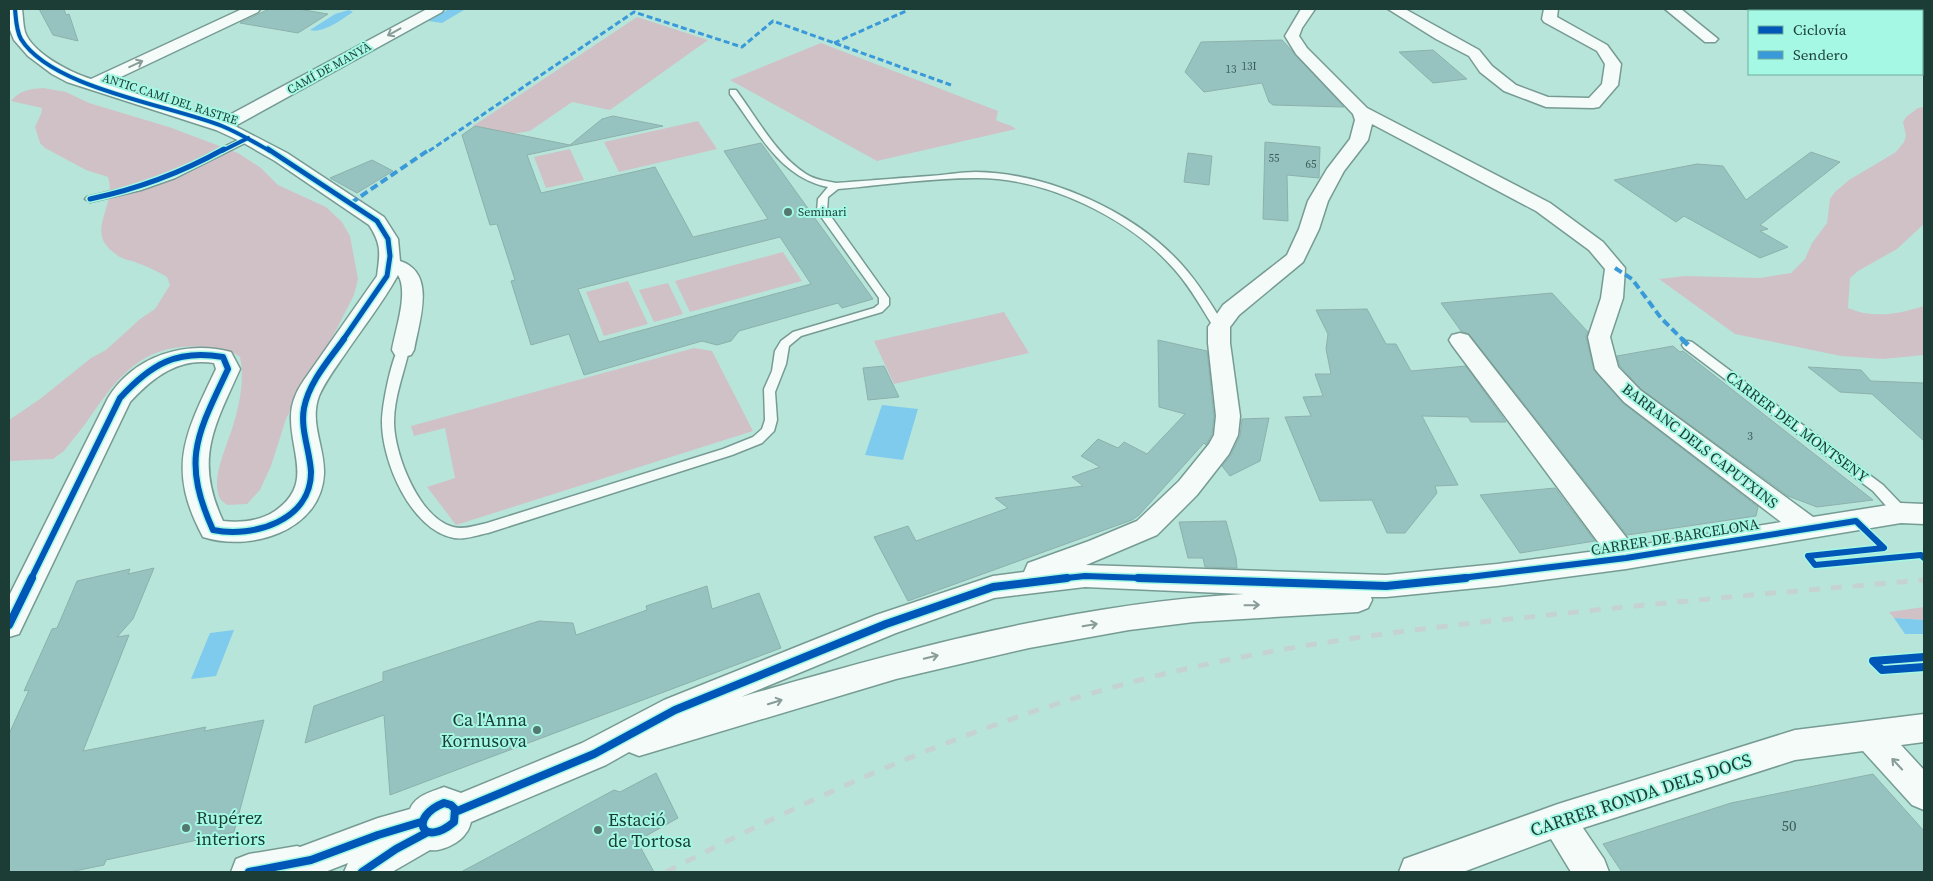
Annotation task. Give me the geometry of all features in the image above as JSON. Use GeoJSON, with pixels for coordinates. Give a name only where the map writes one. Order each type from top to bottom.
{"type":"FeatureCollection","features":[{"type":"Feature","properties":{"kind":"street","name":"ANTIC CAMÍ DEL RASTRE"},"geometry":{"type":"LineString","coordinates":[[15,9],[19,34],[24,44],[59,72],[73,80],[222,126],[248,138],[323,184],[377,221],[388,239],[389,264]]}},
{"type":"Feature","properties":{"kind":"street"},"geometry":{"type":"LineString","coordinates":[[92,85],[253,9]]}},
{"type":"Feature","properties":{"kind":"street","name":"CAMÍ DE MANYÀ"},"geometry":{"type":"LineString","coordinates":[[222,126],[437,9]]}},
{"type":"Feature","properties":{"kind":"street","name":"BARRANC DELS CAPUTXINS"},"geometry":{"type":"LineString","coordinates":[[1308,9],[1292,36],[1301,51],[1361,112],[1543,207],[1596,246],[1614,268],[1612,298],[1599,337],[1607,369],[1632,396],[1808,528]]}},
{"type":"Feature","properties":{"kind":"street"},"geometry":{"type":"LineString","coordinates":[[1395,9],[1474,53],[1486,69],[1510,88],[1546,102],[1593,103],[1610,85],[1614,64],[1602,48],[1549,19],[1551,9]]}},
{"type":"Feature","properties":{"kind":"street"},"geometry":{"type":"LineString","coordinates":[[1672,9],[1710,39]]}},
{"type":"Feature","properties":{"kind":"street"},"geometry":{"type":"LineString","coordinates":[[674,731],[717,704],[780,677],[932,620],[979,607],[1058,577],[1147,528],[1188,488],[1220,448],[1226,435],[1228,416],[1219,343],[1219,327],[1231,310],[1296,258],[1309,229],[1318,201],[1336,169],[1359,140],[1364,120],[1361,112]]}},
{"type":"Feature","properties":{"kind":"street"},"geometry":{"type":"LineString","coordinates":[[9,625],[120,398],[135,380],[157,366],[181,356],[205,353],[223,357],[228,369],[205,418],[194,452],[194,472],[197,494],[213,530],[229,534],[253,531],[276,524],[293,511],[307,496],[312,473],[303,417],[305,401],[312,385],[387,276],[389,264],[398,266],[407,272],[412,280],[413,288],[403,350]]}},
{"type":"Feature","properties":{"kind":"street"},"geometry":{"type":"LineString","coordinates":[[1460,340],[1626,558]]}},
{"type":"Feature","properties":{"kind":"street","name":"CARRER DE BARCELONA"},"geometry":{"type":"LineString","coordinates":[[1497,575],[1626,558],[1913,513]]}},
{"type":"Feature","properties":{"kind":"street"},"geometry":{"type":"LineString","coordinates":[[362,872],[424,828],[429,809],[437,805],[444,803],[451,805],[455,812],[594,754],[675,710],[886,624],[993,587],[1058,577],[1085,576],[1386,586],[1497,575]]}},
{"type":"Feature","properties":{"kind":"street"},"geometry":{"type":"LineString","coordinates":[[594,754],[864,675],[962,650],[1045,633],[1130,618],[1234,606],[1310,604],[1370,599],[1416,593],[1497,575]]}},
{"type":"Feature","properties":{"kind":"street","name":"CARRER RONDA DELS DOCS"},"geometry":{"type":"LineString","coordinates":[[1417,872],[1558,820],[1794,745],[1924,728]]}},
{"type":"Feature","properties":{"kind":"street"},"geometry":{"type":"LineString","coordinates":[[1870,735],[1924,794]]}},
{"type":"Feature","properties":{"kind":"street"},"geometry":{"type":"LineString","coordinates":[[1558,820],[1591,872]]}},
{"type":"Feature","properties":{"kind":"street"},"geometry":{"type":"LineString","coordinates":[[249,872],[296,866],[378,835],[424,828]]}},
{"type":"Feature","properties":{"kind":"lane"},"geometry":{"type":"LineString","coordinates":[[733,92],[789,165],[812,181],[836,186],[976,175],[998,176],[1044,186],[1102,210],[1143,234],[1186,275],[1209,308],[1219,327]]}},
{"type":"Feature","properties":{"kind":"lane"},"geometry":{"type":"LineString","coordinates":[[90,199],[114,194],[168,177],[183,171],[230,145],[248,138]]}},
{"type":"Feature","properties":{"kind":"lane"},"geometry":{"type":"LineString","coordinates":[[403,350],[392,390],[388,422],[390,438],[409,493],[422,511],[440,527],[453,533],[467,533],[488,528],[755,441],[766,434],[771,425],[769,390],[780,364],[782,347],[788,340],[797,334],[878,310],[884,305],[884,298],[822,211],[821,201],[824,193],[836,186]]}},
{"type":"Feature","properties":{"kind":"lane","name":"CARRER DEL MONTSENY"},"geometry":{"type":"LineString","coordinates":[[1688,345],[1913,513]]}},
{"type":"Feature","properties":{"kind":"shaded area"},"geometry":{"type":"Polygon","coordinates":[[[637,17],[708,40],[610,110],[572,102],[530,131],[512,134],[473,126],[637,17]]]}},
{"type":"Feature","properties":{"kind":"shaded area"},"geometry":{"type":"Polygon","coordinates":[[[821,43],[998,111],[996,120],[1016,129],[877,161],[730,80],[821,43]]]}},
{"type":"Feature","properties":{"kind":"shaded area"},"geometry":{"type":"Polygon","coordinates":[[[43,88],[66,92],[89,103],[169,127],[238,153],[261,168],[278,185],[326,207],[342,222],[350,236],[358,279],[354,295],[333,336],[308,375],[286,419],[271,466],[260,490],[247,504],[227,505],[222,501],[218,493],[217,478],[237,412],[242,375],[240,357],[232,352],[223,350],[204,347],[183,347],[166,350],[150,356],[136,364],[112,387],[64,451],[53,459],[9,461],[9,420],[40,399],[91,358],[106,350],[140,319],[155,309],[170,285],[167,277],[143,265],[124,259],[108,248],[101,230],[110,189],[108,177],[86,170],[45,148],[40,143],[35,127],[42,108],[11,101],[18,94],[43,88]]]}},
{"type":"Feature","properties":{"kind":"shaded area"},"geometry":{"type":"Polygon","coordinates":[[[1924,107],[1924,224],[1897,249],[1858,271],[1850,278],[1848,308],[1867,313],[1886,314],[1924,306],[1924,355],[1883,359],[1841,356],[1735,334],[1659,279],[1685,276],[1760,278],[1791,273],[1805,259],[1812,243],[1827,223],[1830,199],[1835,192],[1849,180],[1896,152],[1906,136],[1903,122],[1906,117],[1918,108],[1924,107]]]}},
{"type":"Feature","properties":{"kind":"shaded area"},"geometry":{"type":"Polygon","coordinates":[[[698,121],[717,149],[619,172],[604,142],[698,121]]]}},
{"type":"Feature","properties":{"kind":"shaded area"},"geometry":{"type":"Polygon","coordinates":[[[570,149],[584,180],[546,188],[534,157],[570,149]]]}},
{"type":"Feature","properties":{"kind":"shaded area"},"geometry":{"type":"Polygon","coordinates":[[[783,252],[802,281],[690,312],[675,281],[783,252]]]}},
{"type":"Feature","properties":{"kind":"shaded area"},"geometry":{"type":"Polygon","coordinates":[[[628,281],[648,324],[604,336],[586,292],[628,281]]]}},
{"type":"Feature","properties":{"kind":"shaded area"},"geometry":{"type":"Polygon","coordinates":[[[668,283],[683,314],[654,322],[639,290],[668,283]]]}},
{"type":"Feature","properties":{"kind":"shaded area"},"geometry":{"type":"Polygon","coordinates":[[[1004,312],[1029,353],[894,384],[874,341],[1004,312]]]}},
{"type":"Feature","properties":{"kind":"shaded area"},"geometry":{"type":"Polygon","coordinates":[[[694,348],[712,351],[753,431],[456,525],[427,487],[455,478],[445,428],[414,436],[411,426],[694,348]]]}},
{"type":"Feature","properties":{"kind":"shaded area"},"geometry":{"type":"Polygon","coordinates":[[[1924,607],[1924,620],[1894,618],[1889,612],[1924,607]]]}},
{"type":"Feature","properties":{"kind":"water"},"geometry":{"type":"Polygon","coordinates":[[[449,9],[464,10],[442,23],[428,21],[449,9]]]}},
{"type":"Feature","properties":{"kind":"water"},"geometry":{"type":"Polygon","coordinates":[[[349,10],[353,12],[332,25],[321,30],[310,30],[335,14],[349,10]]]}},
{"type":"Feature","properties":{"kind":"water"},"geometry":{"type":"Polygon","coordinates":[[[882,405],[918,409],[903,460],[865,455],[882,405]]]}},
{"type":"Feature","properties":{"kind":"water"},"geometry":{"type":"Polygon","coordinates":[[[1894,618],[1924,620],[1924,634],[1905,634],[1894,618]]]}},
{"type":"Feature","properties":{"kind":"water"},"geometry":{"type":"Polygon","coordinates":[[[234,630],[216,676],[191,679],[210,633],[234,630]]]}},
{"type":"Feature","properties":{"kind":"building"},"geometry":{"type":"Polygon","coordinates":[[[39,9],[64,9],[66,15],[69,14],[78,41],[53,35],[39,9]]]}},
{"type":"Feature","properties":{"kind":"building"},"geometry":{"type":"Polygon","coordinates":[[[269,9],[298,9],[328,14],[298,33],[240,23],[269,9]]]}},
{"type":"Feature","properties":{"kind":"building"},"geometry":{"type":"Polygon","coordinates":[[[1282,40],[1344,107],[1273,105],[1269,102],[1262,83],[1204,92],[1185,72],[1201,42],[1282,40]]]}},
{"type":"Feature","properties":{"kind":"building"},"geometry":{"type":"Polygon","coordinates":[[[1433,50],[1467,79],[1433,83],[1399,52],[1433,50]]]}},
{"type":"Feature","properties":{"kind":"building"},"geometry":{"type":"Polygon","coordinates":[[[613,116],[663,126],[527,155],[541,193],[655,167],[693,237],[768,219],[724,151],[761,143],[873,299],[842,308],[838,303],[739,331],[731,341],[717,345],[702,341],[584,375],[569,334],[531,345],[511,281],[515,280],[497,224],[490,225],[462,135],[475,126],[570,145],[602,119],[613,116]],[[780,237],[578,289],[599,342],[811,284],[780,237]]]}},
{"type":"Feature","properties":{"kind":"building"},"geometry":{"type":"Polygon","coordinates":[[[1265,142],[1320,147],[1319,178],[1287,175],[1288,221],[1263,219],[1265,142]]]}},
{"type":"Feature","properties":{"kind":"building"},"geometry":{"type":"Polygon","coordinates":[[[1811,152],[1840,162],[1760,225],[1768,229],[1760,231],[1788,247],[1760,258],[1684,216],[1676,222],[1614,180],[1697,164],[1723,166],[1746,200],[1811,152]]]}},
{"type":"Feature","properties":{"kind":"building"},"geometry":{"type":"Polygon","coordinates":[[[1188,153],[1212,156],[1209,185],[1184,182],[1188,153]]]}},
{"type":"Feature","properties":{"kind":"building"},"geometry":{"type":"Polygon","coordinates":[[[372,160],[393,171],[357,193],[330,178],[372,160]]]}},
{"type":"Feature","properties":{"kind":"building"},"geometry":{"type":"Polygon","coordinates":[[[1552,293],[1588,332],[1586,337],[1594,370],[1623,403],[1758,507],[1756,516],[1627,535],[1469,334],[1461,331],[1441,303],[1552,293]]]}},
{"type":"Feature","properties":{"kind":"building"},"geometry":{"type":"Polygon","coordinates":[[[1367,309],[1386,344],[1396,344],[1411,371],[1466,366],[1506,422],[1471,422],[1468,417],[1422,416],[1458,485],[1435,486],[1437,493],[1405,533],[1387,533],[1372,500],[1320,501],[1285,417],[1311,416],[1303,397],[1323,396],[1315,374],[1331,374],[1326,349],[1328,334],[1316,310],[1367,309]]]}},
{"type":"Feature","properties":{"kind":"building"},"geometry":{"type":"Polygon","coordinates":[[[1158,340],[1207,351],[1214,416],[1212,434],[1206,445],[1204,443],[1139,515],[1132,520],[908,601],[874,537],[908,526],[916,541],[1008,508],[995,498],[1083,486],[1072,477],[1100,467],[1081,456],[1098,439],[1118,448],[1124,442],[1147,454],[1185,414],[1159,407],[1158,340]]]}},
{"type":"Feature","properties":{"kind":"building"},"geometry":{"type":"Polygon","coordinates":[[[1673,346],[1680,352],[1683,351],[1873,500],[1817,507],[1788,496],[1641,389],[1620,366],[1617,356],[1673,346]]]}},
{"type":"Feature","properties":{"kind":"building"},"geometry":{"type":"Polygon","coordinates":[[[884,366],[899,397],[868,400],[863,368],[884,366]]]}},
{"type":"Feature","properties":{"kind":"building"},"geometry":{"type":"Polygon","coordinates":[[[1808,367],[1861,370],[1871,381],[1924,383],[1924,441],[1872,394],[1840,392],[1808,367]]]}},
{"type":"Feature","properties":{"kind":"building"},"geometry":{"type":"Polygon","coordinates":[[[1269,418],[1260,461],[1230,476],[1222,466],[1231,455],[1240,436],[1242,419],[1269,418]]]}},
{"type":"Feature","properties":{"kind":"building"},"geometry":{"type":"Polygon","coordinates":[[[1555,488],[1595,541],[1520,553],[1480,495],[1555,488]]]}},
{"type":"Feature","properties":{"kind":"building"},"geometry":{"type":"Polygon","coordinates":[[[1226,521],[1237,568],[1205,567],[1203,558],[1188,558],[1179,522],[1226,521]]]}},
{"type":"Feature","properties":{"kind":"building"},"geometry":{"type":"Polygon","coordinates":[[[154,568],[133,619],[117,637],[129,635],[83,751],[206,727],[204,731],[264,720],[234,832],[106,860],[104,865],[70,872],[9,872],[9,734],[29,690],[24,691],[52,629],[57,628],[77,581],[130,569],[128,574],[154,568]]]}},
{"type":"Feature","properties":{"kind":"building"},"geometry":{"type":"Polygon","coordinates":[[[707,586],[712,609],[759,593],[781,648],[390,795],[384,715],[305,743],[314,706],[383,681],[383,672],[539,621],[573,623],[576,635],[647,610],[646,606],[707,586]]]}},
{"type":"Feature","properties":{"kind":"building","name":"Estació de Tortosa"},"geometry":{"type":"Polygon","coordinates":[[[656,773],[678,818],[637,841],[654,872],[461,872],[614,790],[620,792],[656,773]]]}},
{"type":"Feature","properties":{"kind":"building"},"geometry":{"type":"Polygon","coordinates":[[[1873,774],[1924,831],[1924,872],[1622,872],[1603,844],[1731,803],[1873,774]]]}},
{"type":"Feature","properties":{"kind":"railway"},"geometry":{"type":"LineString","coordinates":[[666,872],[836,789],[952,741],[1071,699],[1182,670],[1283,649],[1436,627],[1635,606],[1924,580]]}},
{"type":"Feature","properties":{"kind":"marked path"},"geometry":{"type":"LineString","coordinates":[[834,43],[906,11]]}},
{"type":"Feature","properties":{"kind":"marked path"},"geometry":{"type":"LineString","coordinates":[[351,203],[634,12],[742,47],[773,21],[951,85]]}},
{"type":"Feature","properties":{"kind":"marked path"},"geometry":{"type":"LineString","coordinates":[[1615,268],[1632,279],[1661,318],[1688,345]]}},
{"type":"Feature","properties":{"kind":"cycle path"},"geometry":{"type":"LineString","coordinates":[[9,625],[120,398],[141,377],[165,361],[192,354],[207,354],[223,357],[228,369],[201,430],[194,466],[196,485],[202,506],[213,530],[235,533],[263,528],[285,518],[295,509],[305,495],[311,474],[303,418],[303,409],[307,397],[312,385],[387,276],[390,256],[388,239],[377,221],[281,157],[248,138],[222,126],[73,79],[58,71],[34,53],[21,40],[17,30],[15,9]]}},
{"type":"Feature","properties":{"kind":"cycle path"},"geometry":{"type":"LineString","coordinates":[[90,199],[137,188],[172,176],[248,138]]}},
{"type":"Feature","properties":{"kind":"cycle path"},"geometry":{"type":"LineString","coordinates":[[455,812],[594,754],[675,710],[886,624],[993,587],[1085,576],[1386,586],[1497,575],[1626,558],[1856,521],[1884,548],[1808,556],[1815,565],[1921,555],[1924,558]]}},
{"type":"Feature","properties":{"kind":"cycle path"},"geometry":{"type":"LineString","coordinates":[[1924,657],[1873,661],[1882,670],[1924,667]]}},
{"type":"Feature","properties":{"kind":"cycle path"},"geometry":{"type":"LineString","coordinates":[[444,803],[451,805],[455,809],[454,822],[444,831],[435,834],[428,832],[423,828],[422,821],[425,814],[432,808],[444,803]]}},
{"type":"Feature","properties":{"kind":"cycle path"},"geometry":{"type":"LineString","coordinates":[[249,872],[311,860],[378,835],[421,822]]}},
{"type":"Feature","properties":{"kind":"cycle path"},"geometry":{"type":"LineString","coordinates":[[362,872],[396,849],[426,833]]}},
{"type":"Feature","properties":{"kind":"place","name":"Seminari"},"geometry":{"type":"Point","coordinates":[788,212]}},
{"type":"Feature","properties":{"kind":"place","name":"Ca l'Anna Kornusova"},"geometry":{"type":"Point","coordinates":[537,730]}},
{"type":"Feature","properties":{"kind":"place","name":"Rupérez interiors"},"geometry":{"type":"Point","coordinates":[186,828]}},
{"type":"Feature","properties":{"kind":"place","name":"Estació de Tortosa"},"geometry":{"type":"Point","coordinates":[598,830]}}]}
